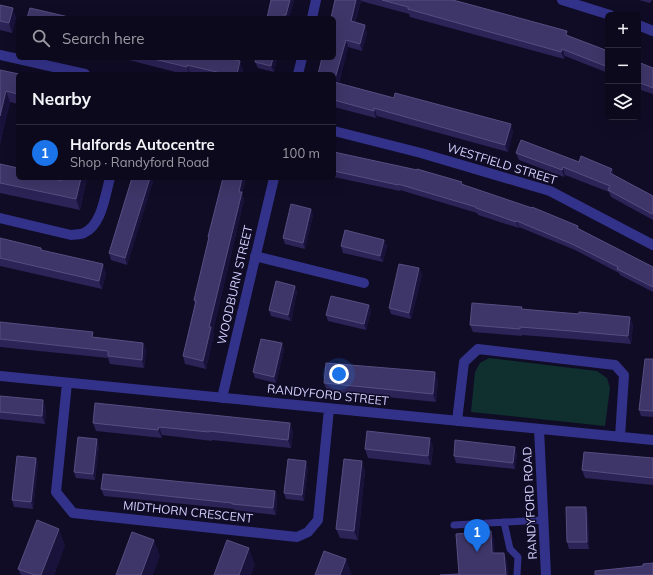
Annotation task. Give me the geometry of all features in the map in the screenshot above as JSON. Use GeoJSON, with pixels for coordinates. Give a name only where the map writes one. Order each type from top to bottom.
{"type":"FeatureCollection","features":[{"type":"Feature","properties":{"kind":"street"},"geometry":{"type":"LineString","coordinates":[[312,16],[316,0]]}},
{"type":"Feature","properties":{"kind":"street"},"geometry":{"type":"LineString","coordinates":[[562,0],[605,13]]}},
{"type":"Feature","properties":{"kind":"street"},"geometry":{"type":"LineString","coordinates":[[641,26],[653,31]]}},
{"type":"Feature","properties":{"kind":"street"},"geometry":{"type":"LineString","coordinates":[[0,55],[16,59]]}},
{"type":"Feature","properties":{"kind":"street"},"geometry":{"type":"LineString","coordinates":[[22,60],[76,72]]}},
{"type":"Feature","properties":{"kind":"street"},"geometry":{"type":"LineString","coordinates":[[298,72],[302,60]]}},
{"type":"Feature","properties":{"kind":"street","name":"WESTFIELD STREET"},"geometry":{"type":"LineString","coordinates":[[336,132],[421,153],[550,191],[653,245]]}},
{"type":"Feature","properties":{"kind":"street"},"geometry":{"type":"LineString","coordinates":[[0,218],[71,235],[83,234],[92,226],[99,216],[109,180]]}},
{"type":"Feature","properties":{"kind":"street","name":"WOODBURN STREET"},"geometry":{"type":"LineString","coordinates":[[222,398],[274,180]]}},
{"type":"Feature","properties":{"kind":"street"},"geometry":{"type":"LineString","coordinates":[[255,256],[364,282]]}},
{"type":"Feature","properties":{"kind":"street"},"geometry":{"type":"LineString","coordinates":[[457,421],[464,362],[478,349],[615,365],[624,375],[620,437]]}},
{"type":"Feature","properties":{"kind":"street","name":"RANDYFORD STREET"},"geometry":{"type":"LineString","coordinates":[[0,376],[653,440]]}},
{"type":"Feature","properties":{"kind":"street","name":"MIDTHORN CRESCENT"},"geometry":{"type":"LineString","coordinates":[[67,383],[56,492],[73,513],[297,537],[308,532],[318,520],[329,409]]}},
{"type":"Feature","properties":{"kind":"street","name":"RANDYFORD ROAD"},"geometry":{"type":"LineString","coordinates":[[539,429],[546,575]]}},
{"type":"Feature","properties":{"kind":"lane"},"geometry":{"type":"LineString","coordinates":[[454,525],[544,520]]}},
{"type":"Feature","properties":{"kind":"lane"},"geometry":{"type":"LineString","coordinates":[[504,522],[510,549],[518,557],[517,575]]}},
{"type":"Feature","properties":{"kind":"green space"},"geometry":{"type":"Polygon","coordinates":[[[489,358],[597,371],[607,378],[610,388],[605,426],[471,412],[475,372],[480,363],[489,358]]]}},
{"type":"Feature","properties":{"kind":"building"},"geometry":{"type":"Polygon","coordinates":[[[271,0],[290,0],[286,15],[267,16],[271,0]]]}},
{"type":"Feature","properties":{"kind":"building"},"geometry":{"type":"Polygon","coordinates":[[[335,0],[356,0],[351,21],[365,25],[360,44],[346,40],[336,75],[336,72],[318,72],[322,60],[336,60],[336,16],[331,16],[335,0]]]}},
{"type":"Feature","properties":{"kind":"building"},"geometry":{"type":"Polygon","coordinates":[[[382,0],[453,0],[567,31],[566,35],[605,50],[605,66],[562,49],[561,52],[408,9],[408,7],[382,0]]]}},
{"type":"Feature","properties":{"kind":"building"},"geometry":{"type":"Polygon","coordinates":[[[0,5],[13,8],[9,23],[0,21],[0,5]]]}},
{"type":"Feature","properties":{"kind":"building"},"geometry":{"type":"Polygon","coordinates":[[[30,8],[64,16],[28,16],[30,8]]]}},
{"type":"Feature","properties":{"kind":"building"},"geometry":{"type":"Polygon","coordinates":[[[158,60],[240,61],[237,72],[217,72],[187,65],[187,67],[158,60]]]}},
{"type":"Feature","properties":{"kind":"building"},"geometry":{"type":"Polygon","coordinates":[[[256,60],[272,60],[271,66],[255,62],[256,60]]]}},
{"type":"Feature","properties":{"kind":"building"},"geometry":{"type":"Polygon","coordinates":[[[641,63],[653,68],[653,88],[641,83],[641,63]]]}},
{"type":"Feature","properties":{"kind":"building"},"geometry":{"type":"Polygon","coordinates":[[[0,70],[16,73],[16,94],[6,91],[0,116],[0,70]]]}},
{"type":"Feature","properties":{"kind":"building"},"geometry":{"type":"Polygon","coordinates":[[[336,83],[394,98],[395,93],[511,124],[505,145],[374,108],[374,111],[336,101],[336,83]]]}},
{"type":"Feature","properties":{"kind":"building"},"geometry":{"type":"Polygon","coordinates":[[[521,140],[579,162],[581,156],[612,169],[610,173],[653,196],[652,214],[608,190],[610,186],[563,167],[562,170],[516,153],[521,140]]]}},
{"type":"Feature","properties":{"kind":"building"},"geometry":{"type":"Polygon","coordinates":[[[336,152],[417,169],[462,182],[461,184],[532,207],[578,226],[577,228],[653,267],[653,287],[617,269],[618,267],[572,244],[517,221],[516,222],[476,207],[398,185],[336,171],[336,152]]]}},
{"type":"Feature","properties":{"kind":"building"},"geometry":{"type":"Polygon","coordinates":[[[0,164],[16,168],[16,180],[81,180],[76,199],[0,183],[0,164]]]}},
{"type":"Feature","properties":{"kind":"building"},"geometry":{"type":"Polygon","coordinates":[[[131,180],[149,180],[125,258],[109,253],[131,180]]]}},
{"type":"Feature","properties":{"kind":"building"},"geometry":{"type":"Polygon","coordinates":[[[222,180],[242,180],[239,192],[242,192],[209,327],[211,327],[203,361],[183,356],[196,301],[194,300],[222,180]]]}},
{"type":"Feature","properties":{"kind":"building"},"geometry":{"type":"Polygon","coordinates":[[[291,204],[311,209],[303,243],[283,238],[291,204]]]}},
{"type":"Feature","properties":{"kind":"building"},"geometry":{"type":"Polygon","coordinates":[[[345,230],[384,240],[380,256],[341,246],[345,230]]]}},
{"type":"Feature","properties":{"kind":"building"},"geometry":{"type":"Polygon","coordinates":[[[0,238],[41,248],[41,250],[103,264],[99,281],[0,258],[0,238]]]}},
{"type":"Feature","properties":{"kind":"building"},"geometry":{"type":"Polygon","coordinates":[[[399,264],[419,268],[409,313],[389,308],[399,264]]]}},
{"type":"Feature","properties":{"kind":"building"},"geometry":{"type":"Polygon","coordinates":[[[276,281],[295,286],[288,315],[269,310],[276,281]]]}},
{"type":"Feature","properties":{"kind":"building"},"geometry":{"type":"Polygon","coordinates":[[[331,296],[369,305],[364,324],[326,315],[331,296]]]}},
{"type":"Feature","properties":{"kind":"building"},"geometry":{"type":"Polygon","coordinates":[[[472,303],[522,307],[521,309],[579,314],[579,312],[630,317],[628,336],[520,327],[520,329],[470,325],[472,303]]]}},
{"type":"Feature","properties":{"kind":"building"},"geometry":{"type":"Polygon","coordinates":[[[0,322],[93,332],[92,337],[143,343],[142,360],[108,356],[108,351],[0,339],[0,322]]]}},
{"type":"Feature","properties":{"kind":"building"},"geometry":{"type":"Polygon","coordinates":[[[261,339],[282,343],[274,377],[253,372],[261,339]]]}},
{"type":"Feature","properties":{"kind":"building"},"geometry":{"type":"Polygon","coordinates":[[[645,359],[653,359],[653,411],[639,410],[645,359]]]}},
{"type":"Feature","properties":{"kind":"building"},"geometry":{"type":"Polygon","coordinates":[[[326,363],[435,372],[433,394],[324,383],[326,363]]]}},
{"type":"Feature","properties":{"kind":"building"},"geometry":{"type":"Polygon","coordinates":[[[0,396],[43,400],[42,416],[0,412],[0,396]]]}},
{"type":"Feature","properties":{"kind":"building"},"geometry":{"type":"Polygon","coordinates":[[[95,403],[290,423],[288,440],[209,431],[159,427],[158,430],[93,423],[95,403]]]}},
{"type":"Feature","properties":{"kind":"building"},"geometry":{"type":"Polygon","coordinates":[[[367,431],[430,438],[428,456],[365,449],[367,431]]]}},
{"type":"Feature","properties":{"kind":"building"},"geometry":{"type":"Polygon","coordinates":[[[78,437],[97,439],[93,474],[74,472],[78,437]]]}},
{"type":"Feature","properties":{"kind":"building"},"geometry":{"type":"Polygon","coordinates":[[[455,440],[515,447],[513,463],[454,456],[455,440]]]}},
{"type":"Feature","properties":{"kind":"building"},"geometry":{"type":"Polygon","coordinates":[[[584,452],[653,458],[653,478],[582,470],[584,452]]]}},
{"type":"Feature","properties":{"kind":"building"},"geometry":{"type":"Polygon","coordinates":[[[17,456],[36,458],[31,502],[12,500],[17,456]]]}},
{"type":"Feature","properties":{"kind":"building"},"geometry":{"type":"Polygon","coordinates":[[[288,459],[306,461],[302,495],[284,493],[288,459]]]}},
{"type":"Feature","properties":{"kind":"building"},"geometry":{"type":"Polygon","coordinates":[[[344,459],[362,461],[354,531],[336,529],[344,459]]]}},
{"type":"Feature","properties":{"kind":"building"},"geometry":{"type":"Polygon","coordinates":[[[103,474],[275,491],[273,508],[101,489],[103,474]]]}},
{"type":"Feature","properties":{"kind":"building"},"geometry":{"type":"Polygon","coordinates":[[[566,507],[586,507],[587,542],[567,542],[566,507]]]}},
{"type":"Feature","properties":{"kind":"building"},"geometry":{"type":"Polygon","coordinates":[[[37,520],[59,529],[41,575],[35,575],[18,569],[37,520]]]}},
{"type":"Feature","properties":{"kind":"building"},"geometry":{"type":"Polygon","coordinates":[[[491,531],[492,553],[504,553],[506,575],[440,575],[459,574],[456,534],[491,531]]]}},
{"type":"Feature","properties":{"kind":"building"},"geometry":{"type":"Polygon","coordinates":[[[132,532],[154,540],[141,575],[116,575],[132,532]]]}},
{"type":"Feature","properties":{"kind":"building"},"geometry":{"type":"Polygon","coordinates":[[[227,540],[249,548],[239,575],[214,575],[227,540]]]}},
{"type":"Feature","properties":{"kind":"building"},"geometry":{"type":"Polygon","coordinates":[[[324,551],[346,559],[340,575],[315,575],[324,551]]]}},
{"type":"Feature","properties":{"kind":"building"},"geometry":{"type":"Polygon","coordinates":[[[653,563],[653,575],[595,575],[595,571],[643,566],[643,564],[653,563]]]}},
{"type":"Feature","properties":{"kind":"place","name":"Halfords Autocentre"},"geometry":{"type":"Point","coordinates":[477,552]}}]}
